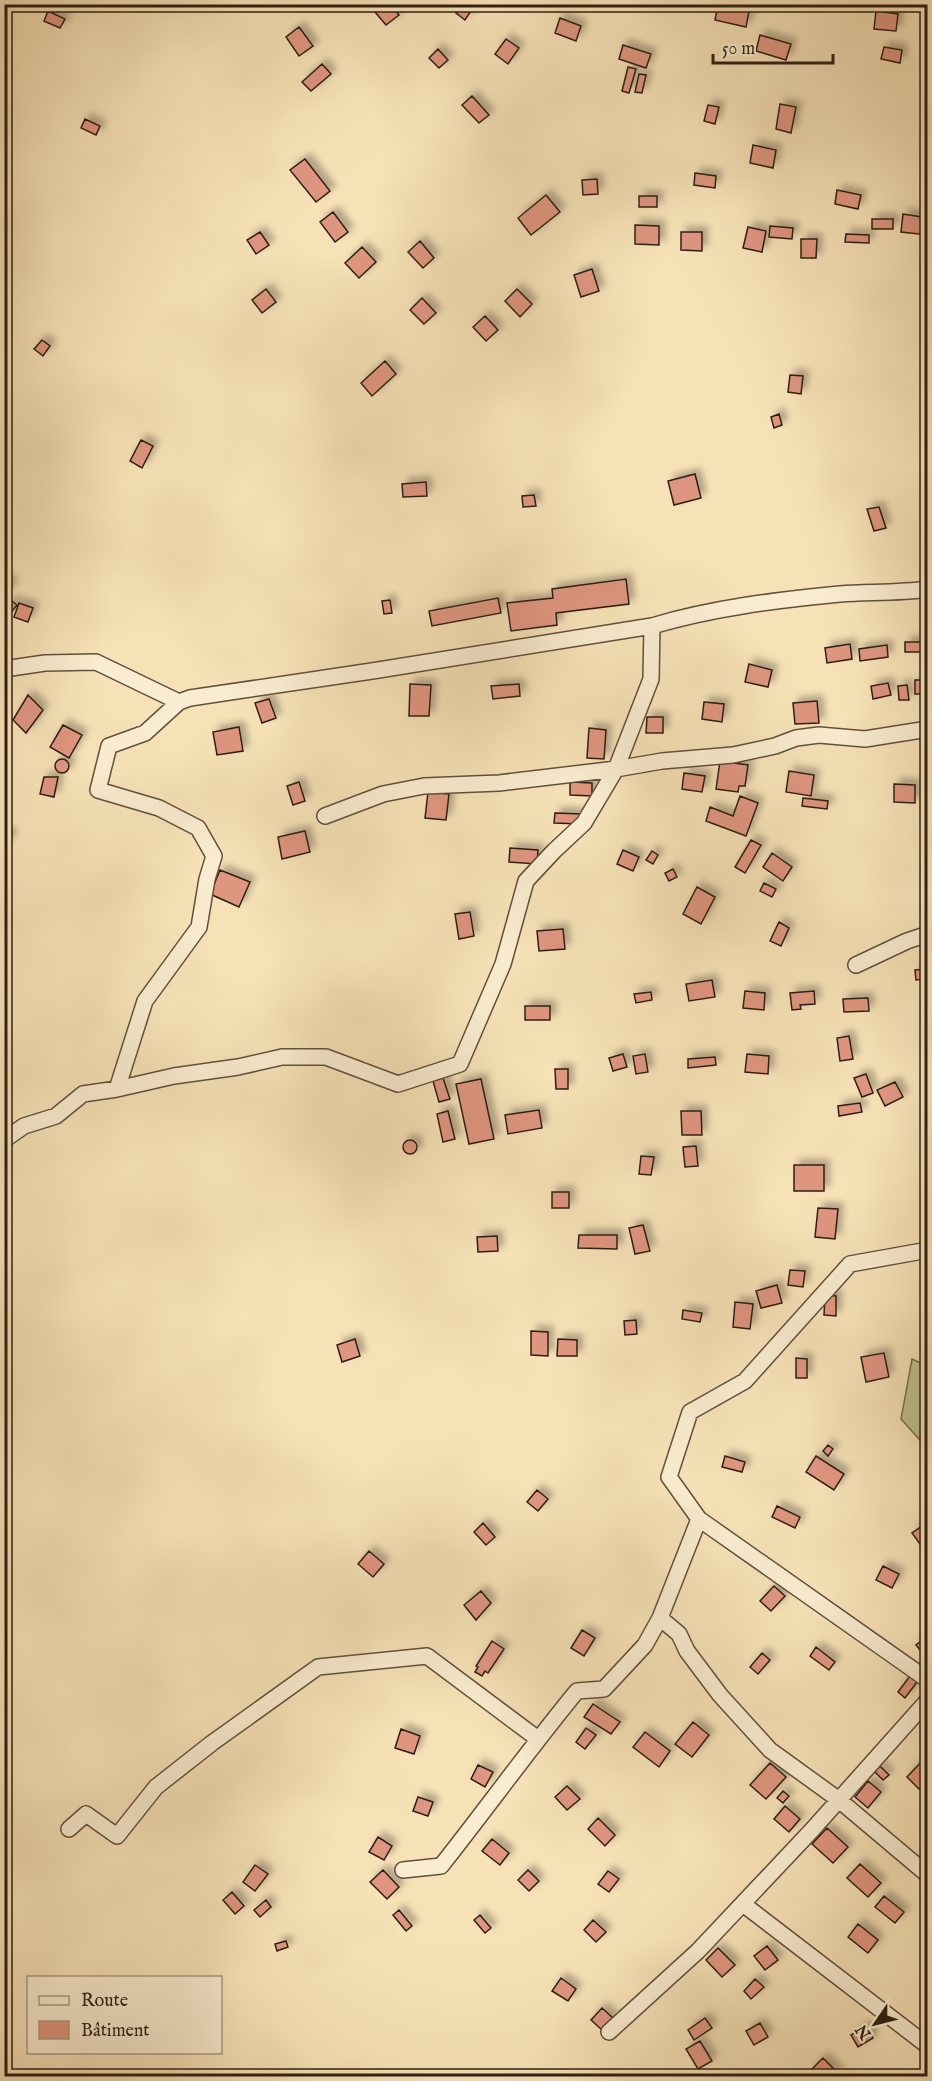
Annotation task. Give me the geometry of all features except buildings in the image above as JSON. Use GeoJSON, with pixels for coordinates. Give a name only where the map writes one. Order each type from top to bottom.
{"type":"FeatureCollection","features":[{"type":"Feature","properties":{"kind":"street"},"geometry":{"type":"LineString","coordinates":[[117,1089],[144,1000],[199,927],[207,879],[214,856],[198,828],[159,808],[98,790],[109,746],[145,733],[179,702],[190,698],[384,670],[652,626],[682,617],[767,603],[839,594],[927,589]]}},
{"type":"Feature","properties":{"kind":"street"},"geometry":{"type":"LineString","coordinates":[[4,1140],[24,1126],[56,1116],[83,1094],[282,1057],[326,1057],[398,1084],[460,1064],[502,963],[526,881],[584,824],[616,769],[651,679],[652,626]]}},
{"type":"Feature","properties":{"kind":"street"},"geometry":{"type":"LineString","coordinates":[[4,669],[45,663],[96,662],[179,702]]}},
{"type":"Feature","properties":{"kind":"street"},"geometry":{"type":"LineString","coordinates":[[325,816],[383,794],[423,786],[499,783],[662,761],[734,755],[776,746],[796,738],[819,735],[865,739],[927,729]]}},
{"type":"Feature","properties":{"kind":"street"},"geometry":{"type":"LineString","coordinates":[[856,965],[907,940],[927,934]]}},
{"type":"Feature","properties":{"kind":"street"},"geometry":{"type":"LineString","coordinates":[[927,1250],[850,1264],[745,1381],[690,1412],[669,1477],[699,1518],[927,1680]]}},
{"type":"Feature","properties":{"kind":"street"},"geometry":{"type":"LineString","coordinates":[[403,1869],[441,1866],[577,1691],[604,1689],[645,1645],[660,1618],[699,1518]]}},
{"type":"Feature","properties":{"kind":"street"},"geometry":{"type":"LineString","coordinates":[[660,1618],[679,1634],[687,1651],[720,1695],[770,1750],[839,1800],[927,1875]]}},
{"type":"Feature","properties":{"kind":"street"},"geometry":{"type":"LineString","coordinates":[[69,1829],[86,1814],[117,1836],[156,1787],[212,1743],[318,1667],[427,1656],[538,1739]]}},
{"type":"Feature","properties":{"kind":"street"},"geometry":{"type":"LineString","coordinates":[[609,2032],[698,1951],[839,1800],[927,1700]]}},
{"type":"Feature","properties":{"kind":"street"},"geometry":{"type":"LineString","coordinates":[[743,1904],[927,2046]]}},
{"type":"Feature","properties":{"kind":"green space"},"geometry":{"type":"Polygon","coordinates":[[[912,1359],[927,1366],[927,1448],[901,1419],[912,1359]]]}}]}
